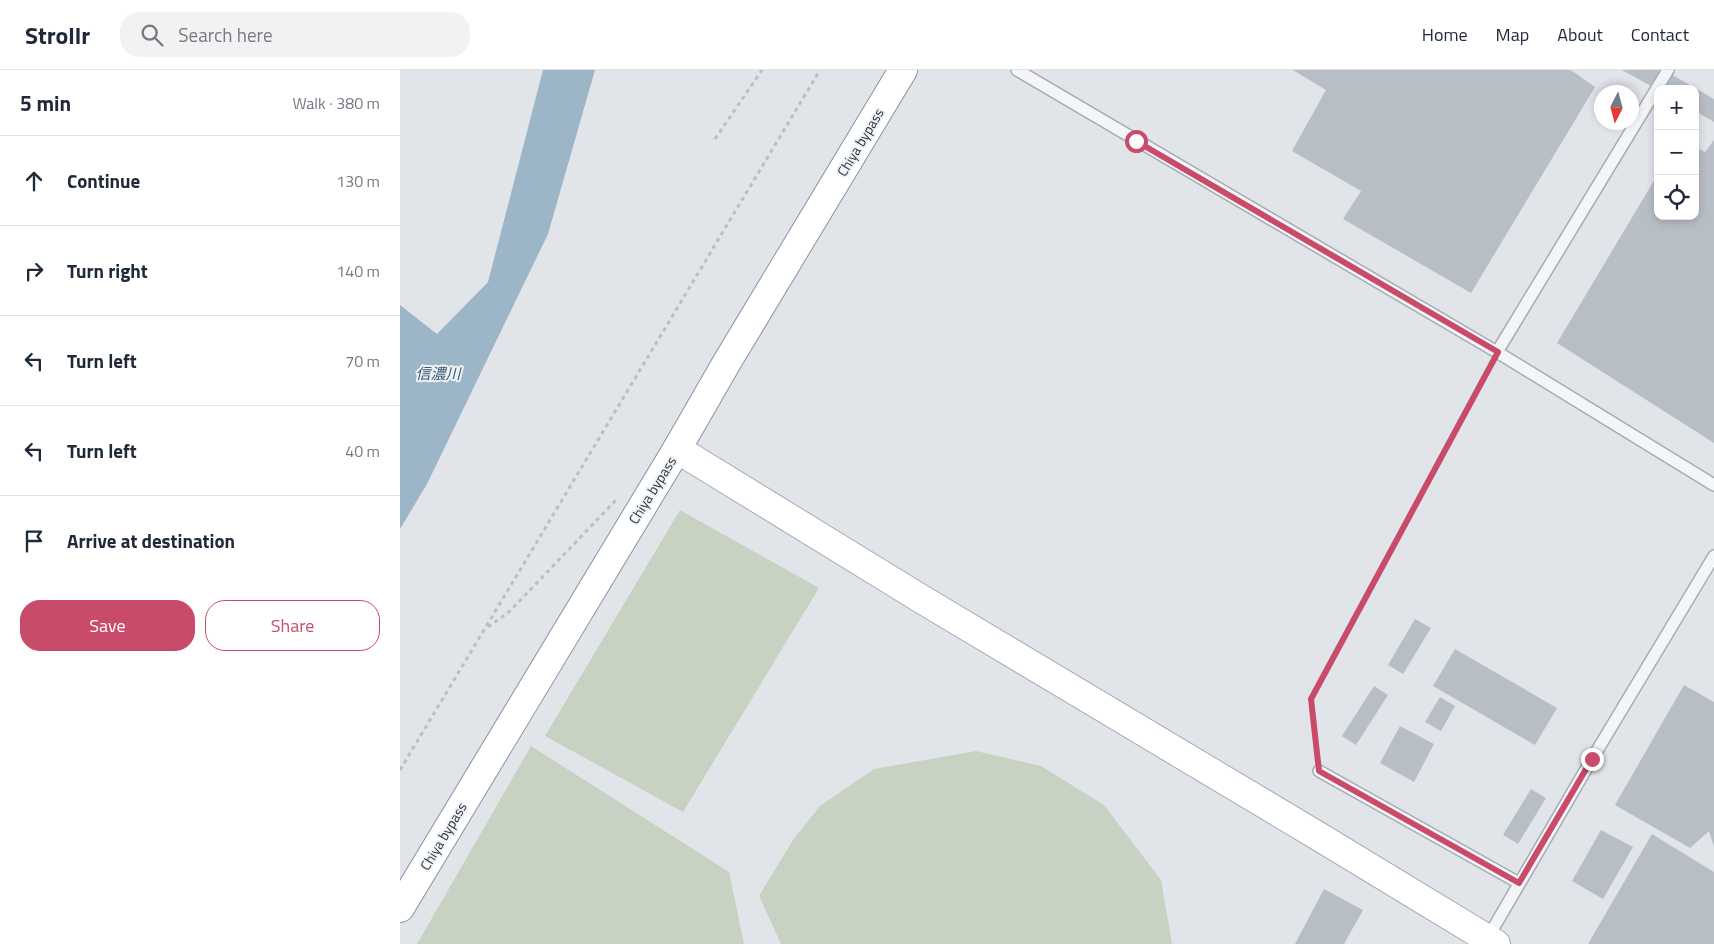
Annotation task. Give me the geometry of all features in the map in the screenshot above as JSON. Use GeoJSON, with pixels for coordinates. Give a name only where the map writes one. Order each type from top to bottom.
{"type":"FeatureCollection","features":[{"type":"Feature","properties":{"kind":"main road","name":"Chiya bypass"},"geometry":{"type":"LineString","coordinates":[[400,908],[904,70]]}},
{"type":"Feature","properties":{"kind":"main road"},"geometry":{"type":"LineString","coordinates":[[677,449],[923,600],[1491,941]]}},
{"type":"Feature","properties":{"kind":"lane"},"geometry":{"type":"LineString","coordinates":[[1017,70],[1498,352],[1714,485]]}},
{"type":"Feature","properties":{"kind":"lane"},"geometry":{"type":"LineString","coordinates":[[1498,352],[1668,70]]}},
{"type":"Feature","properties":{"kind":"lane"},"geometry":{"type":"LineString","coordinates":[[1491,941],[1519,883],[1714,556]]}},
{"type":"Feature","properties":{"kind":"lane"},"geometry":{"type":"LineString","coordinates":[[1319,771],[1519,883]]}},
{"type":"Feature","properties":{"kind":"path"},"geometry":{"type":"LineString","coordinates":[[715,139],[762,70]]}},
{"type":"Feature","properties":{"kind":"path"},"geometry":{"type":"LineString","coordinates":[[400,770],[820,70]]}},
{"type":"Feature","properties":{"kind":"path"},"geometry":{"type":"LineString","coordinates":[[1319,771],[1311,699],[1498,352]]}},
{"type":"Feature","properties":{"kind":"path"},"geometry":{"type":"LineString","coordinates":[[486,629],[510,611],[618,498]]}},
{"type":"Feature","properties":{"kind":"green space"},"geometry":{"type":"Polygon","coordinates":[[[680,510],[819,588],[683,812],[545,736],[680,510]]]}},
{"type":"Feature","properties":{"kind":"green space"},"geometry":{"type":"Polygon","coordinates":[[[531,746],[729,872],[744,944],[417,944],[531,746]]]}},
{"type":"Feature","properties":{"kind":"green space"},"geometry":{"type":"Polygon","coordinates":[[[976,751],[1041,766],[1104,805],[1161,880],[1172,944],[781,944],[759,896],[793,840],[820,806],[874,769],[976,751]]]}},
{"type":"Feature","properties":{"kind":"water","name":"信濃川"},"geometry":{"type":"Polygon","coordinates":[[[543,70],[595,70],[548,234],[427,484],[400,529],[400,305],[437,334],[488,282],[543,70]]]}},
{"type":"Feature","properties":{"kind":"building"},"geometry":{"type":"Polygon","coordinates":[[[1293,70],[1571,70],[1594,86],[1471,293],[1343,219],[1361,191],[1292,151],[1326,90],[1293,70]]]}},
{"type":"Feature","properties":{"kind":"building"},"geometry":{"type":"Polygon","coordinates":[[[1622,70],[1664,70],[1690,85],[1654,85],[1654,88],[1622,70]]]}},
{"type":"Feature","properties":{"kind":"building"},"geometry":{"type":"Polygon","coordinates":[[[1699,90],[1714,99],[1714,122],[1699,113],[1699,90]]]}},
{"type":"Feature","properties":{"kind":"building"},"geometry":{"type":"Polygon","coordinates":[[[1714,140],[1714,443],[1557,343],[1654,181],[1654,220],[1699,220],[1699,149],[1705,152],[1714,140]]]}},
{"type":"Feature","properties":{"kind":"building"},"geometry":{"type":"Polygon","coordinates":[[[1415,619],[1431,628],[1403,674],[1388,665],[1415,619]]]}},
{"type":"Feature","properties":{"kind":"building"},"geometry":{"type":"Polygon","coordinates":[[[1455,649],[1557,708],[1535,745],[1433,686],[1455,649]]]}},
{"type":"Feature","properties":{"kind":"building"},"geometry":{"type":"Polygon","coordinates":[[[1684,685],[1714,702],[1714,847],[1709,831],[1690,848],[1615,805],[1684,685]]]}},
{"type":"Feature","properties":{"kind":"building"},"geometry":{"type":"Polygon","coordinates":[[[1374,686],[1388,695],[1356,745],[1342,736],[1374,686]]]}},
{"type":"Feature","properties":{"kind":"building"},"geometry":{"type":"Polygon","coordinates":[[[1440,697],[1455,706],[1441,731],[1425,722],[1440,697]]]}},
{"type":"Feature","properties":{"kind":"building"},"geometry":{"type":"Polygon","coordinates":[[[1400,726],[1434,744],[1414,782],[1380,763],[1400,726]]]}},
{"type":"Feature","properties":{"kind":"building"},"geometry":{"type":"Polygon","coordinates":[[[1531,789],[1546,798],[1518,844],[1503,835],[1531,789]]]}},
{"type":"Feature","properties":{"kind":"building"},"geometry":{"type":"Polygon","coordinates":[[[1601,830],[1633,847],[1603,899],[1572,881],[1601,830]]]}},
{"type":"Feature","properties":{"kind":"building"},"geometry":{"type":"Polygon","coordinates":[[[1652,834],[1714,872],[1714,944],[1588,944],[1652,834]]]}},
{"type":"Feature","properties":{"kind":"building"},"geometry":{"type":"Polygon","coordinates":[[[1324,889],[1363,910],[1344,944],[1295,944],[1324,889]]]}},
{"type":"Feature","properties":{"kind":"route"},"geometry":{"type":"LineString","coordinates":[[1136,141],[1498,352],[1311,699],[1319,771],[1519,883],[1592,759]]}}]}
